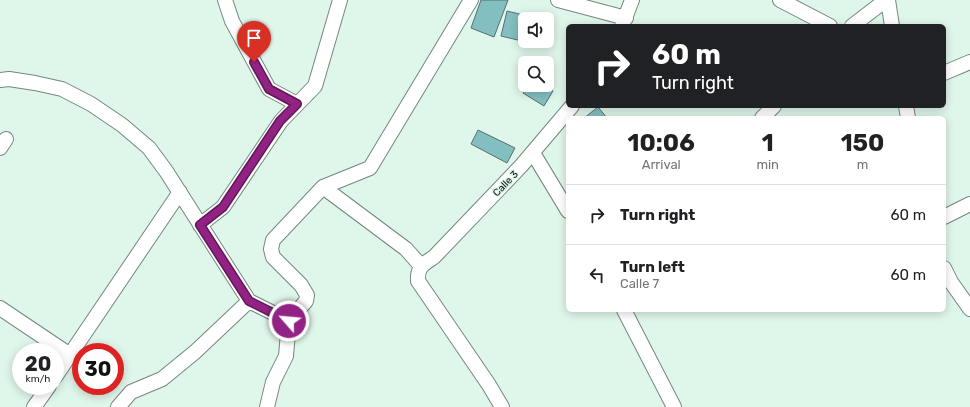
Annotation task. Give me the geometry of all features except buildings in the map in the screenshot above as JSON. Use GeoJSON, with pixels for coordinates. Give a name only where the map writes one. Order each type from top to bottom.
{"type":"FeatureCollection","features":[{"type":"Feature","properties":{"kind":"street"},"geometry":{"type":"LineString","coordinates":[[225,0],[232,21],[269,89],[297,104]]}},
{"type":"Feature","properties":{"kind":"street"},"geometry":{"type":"LineString","coordinates":[[200,225],[223,207],[280,121],[315,86],[340,0]]}},
{"type":"Feature","properties":{"kind":"street"},"geometry":{"type":"LineString","coordinates":[[267,407],[273,382],[286,356],[289,321],[306,301],[307,295],[301,285],[273,257],[271,249],[274,240],[323,187],[370,168],[471,0]]}},
{"type":"Feature","properties":{"kind":"street"},"geometry":{"type":"LineString","coordinates":[[558,0],[624,22],[632,0]]}},
{"type":"Feature","properties":{"kind":"street"},"geometry":{"type":"LineString","coordinates":[[780,0],[826,24]]}},
{"type":"Feature","properties":{"kind":"street"},"geometry":{"type":"LineString","coordinates":[[855,24],[887,0],[892,24]]}},
{"type":"Feature","properties":{"kind":"street"},"geometry":{"type":"LineString","coordinates":[[946,72],[970,62]]}},
{"type":"Feature","properties":{"kind":"street"},"geometry":{"type":"LineString","coordinates":[[0,80],[9,79],[62,89],[91,104],[122,125],[149,148],[180,192],[249,301],[289,321]]}},
{"type":"Feature","properties":{"kind":"street","name":"Calle 3"},"geometry":{"type":"LineString","coordinates":[[421,266],[434,256],[533,153],[570,108]]}},
{"type":"Feature","properties":{"kind":"street"},"geometry":{"type":"LineString","coordinates":[[764,116],[772,108]]}},
{"type":"Feature","properties":{"kind":"street"},"geometry":{"type":"LineString","coordinates":[[533,153],[566,207]]}},
{"type":"Feature","properties":{"kind":"street"},"geometry":{"type":"LineString","coordinates":[[323,187],[406,249],[421,266],[418,273],[418,281],[489,385],[502,407]]}},
{"type":"Feature","properties":{"kind":"street"},"geometry":{"type":"LineString","coordinates":[[64,364],[180,192]]}},
{"type":"Feature","properties":{"kind":"street"},"geometry":{"type":"LineString","coordinates":[[946,216],[970,204]]}},
{"type":"Feature","properties":{"kind":"street"},"geometry":{"type":"LineString","coordinates":[[946,272],[951,282],[970,309]]}},
{"type":"Feature","properties":{"kind":"street"},"geometry":{"type":"LineString","coordinates":[[118,407],[131,392],[162,379],[195,352],[249,301]]}},
{"type":"Feature","properties":{"kind":"street"},"geometry":{"type":"LineString","coordinates":[[0,308],[70,355]]}},
{"type":"Feature","properties":{"kind":"street"},"geometry":{"type":"LineString","coordinates":[[625,312],[674,407]]}},
{"type":"Feature","properties":{"kind":"street"},"geometry":{"type":"LineString","coordinates":[[34,407],[42,395]]}},
{"type":"Feature","properties":{"kind":"route"},"geometry":{"type":"LineString","coordinates":[[254,62],[269,89],[297,104],[280,121],[251,167],[223,207],[200,225],[249,301],[289,321]]}}]}
